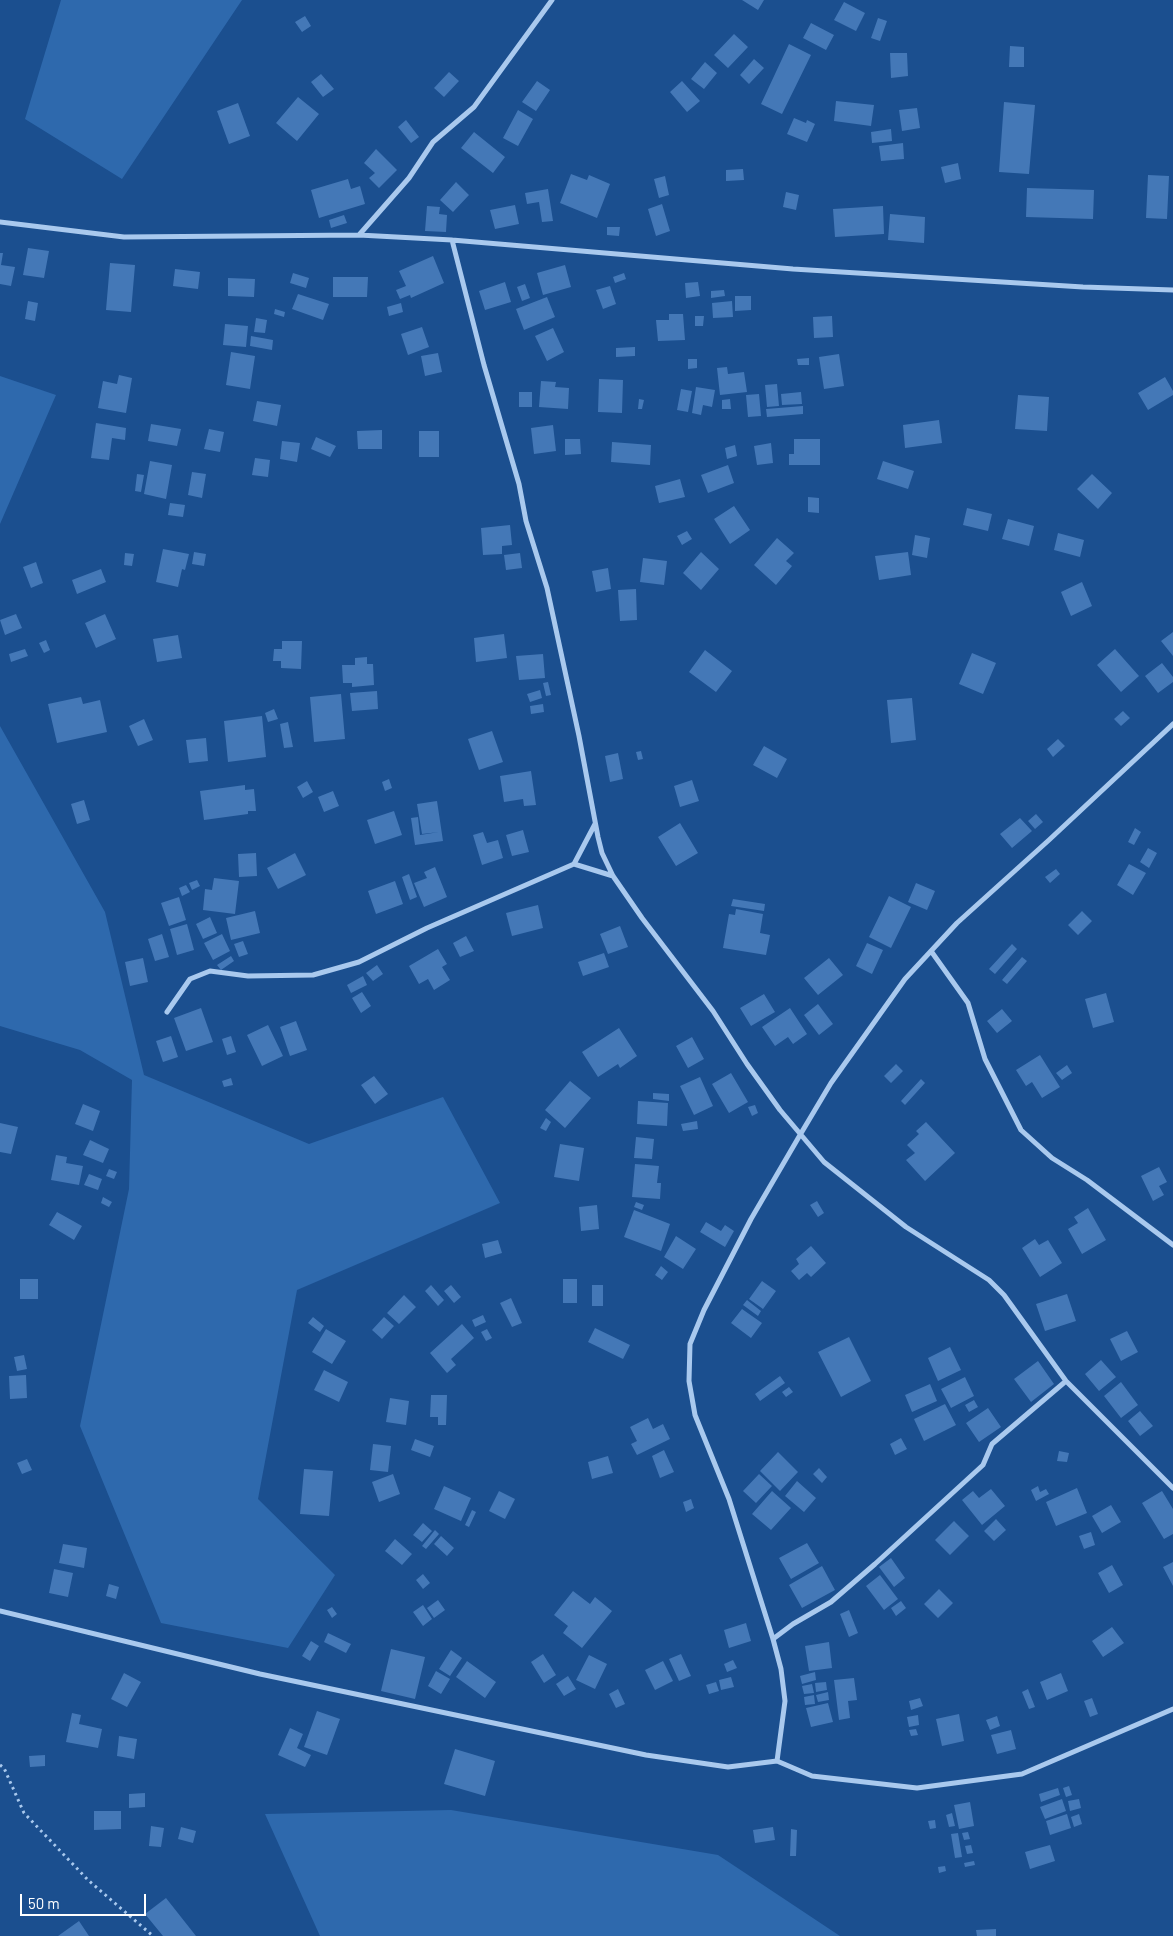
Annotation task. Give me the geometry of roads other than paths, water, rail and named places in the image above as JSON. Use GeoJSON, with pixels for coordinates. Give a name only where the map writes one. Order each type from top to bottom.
{"type":"FeatureCollection","features":[{"type":"Feature","properties":{"kind":"street"},"geometry":{"type":"LineString","coordinates":[[359,235],[409,178],[433,142],[474,107],[552,0]]}},
{"type":"Feature","properties":{"kind":"street"},"geometry":{"type":"LineString","coordinates":[[0,222],[124,237],[359,235],[452,240],[793,269],[1083,287],[1173,290]]}},
{"type":"Feature","properties":{"kind":"street"},"geometry":{"type":"LineString","coordinates":[[452,240],[484,365],[519,484],[526,521],[547,588],[579,736],[595,824],[602,853],[613,876],[642,918],[713,1011],[747,1064],[800,1135],[824,1162],[906,1227],[989,1280],[1004,1294],[1066,1381],[1173,1488]]}},
{"type":"Feature","properties":{"kind":"street"},"geometry":{"type":"LineString","coordinates":[[777,1761],[785,1701],[781,1670],[773,1638],[729,1499],[695,1415],[689,1381],[690,1344],[704,1310],[751,1219],[800,1135],[831,1083],[904,979],[957,923],[1173,724]]}},
{"type":"Feature","properties":{"kind":"street"},"geometry":{"type":"LineString","coordinates":[[167,1012],[190,979],[210,971],[248,976],[313,975],[358,962],[427,928],[574,864],[595,824]]}},
{"type":"Feature","properties":{"kind":"street"},"geometry":{"type":"LineString","coordinates":[[574,864],[613,876]]}},
{"type":"Feature","properties":{"kind":"street"},"geometry":{"type":"LineString","coordinates":[[931,951],[968,1003],[985,1059],[1020,1130],[1052,1158],[1086,1180],[1173,1245]]}},
{"type":"Feature","properties":{"kind":"street"},"geometry":{"type":"LineString","coordinates":[[773,1638],[831,1602],[875,1564],[983,1465],[992,1444],[1066,1381]]}},
{"type":"Feature","properties":{"kind":"street"},"geometry":{"type":"LineString","coordinates":[[0,1612],[260,1674],[646,1755],[728,1767],[777,1761],[812,1776],[918,1788],[1022,1774],[1173,1709]]}}]}
